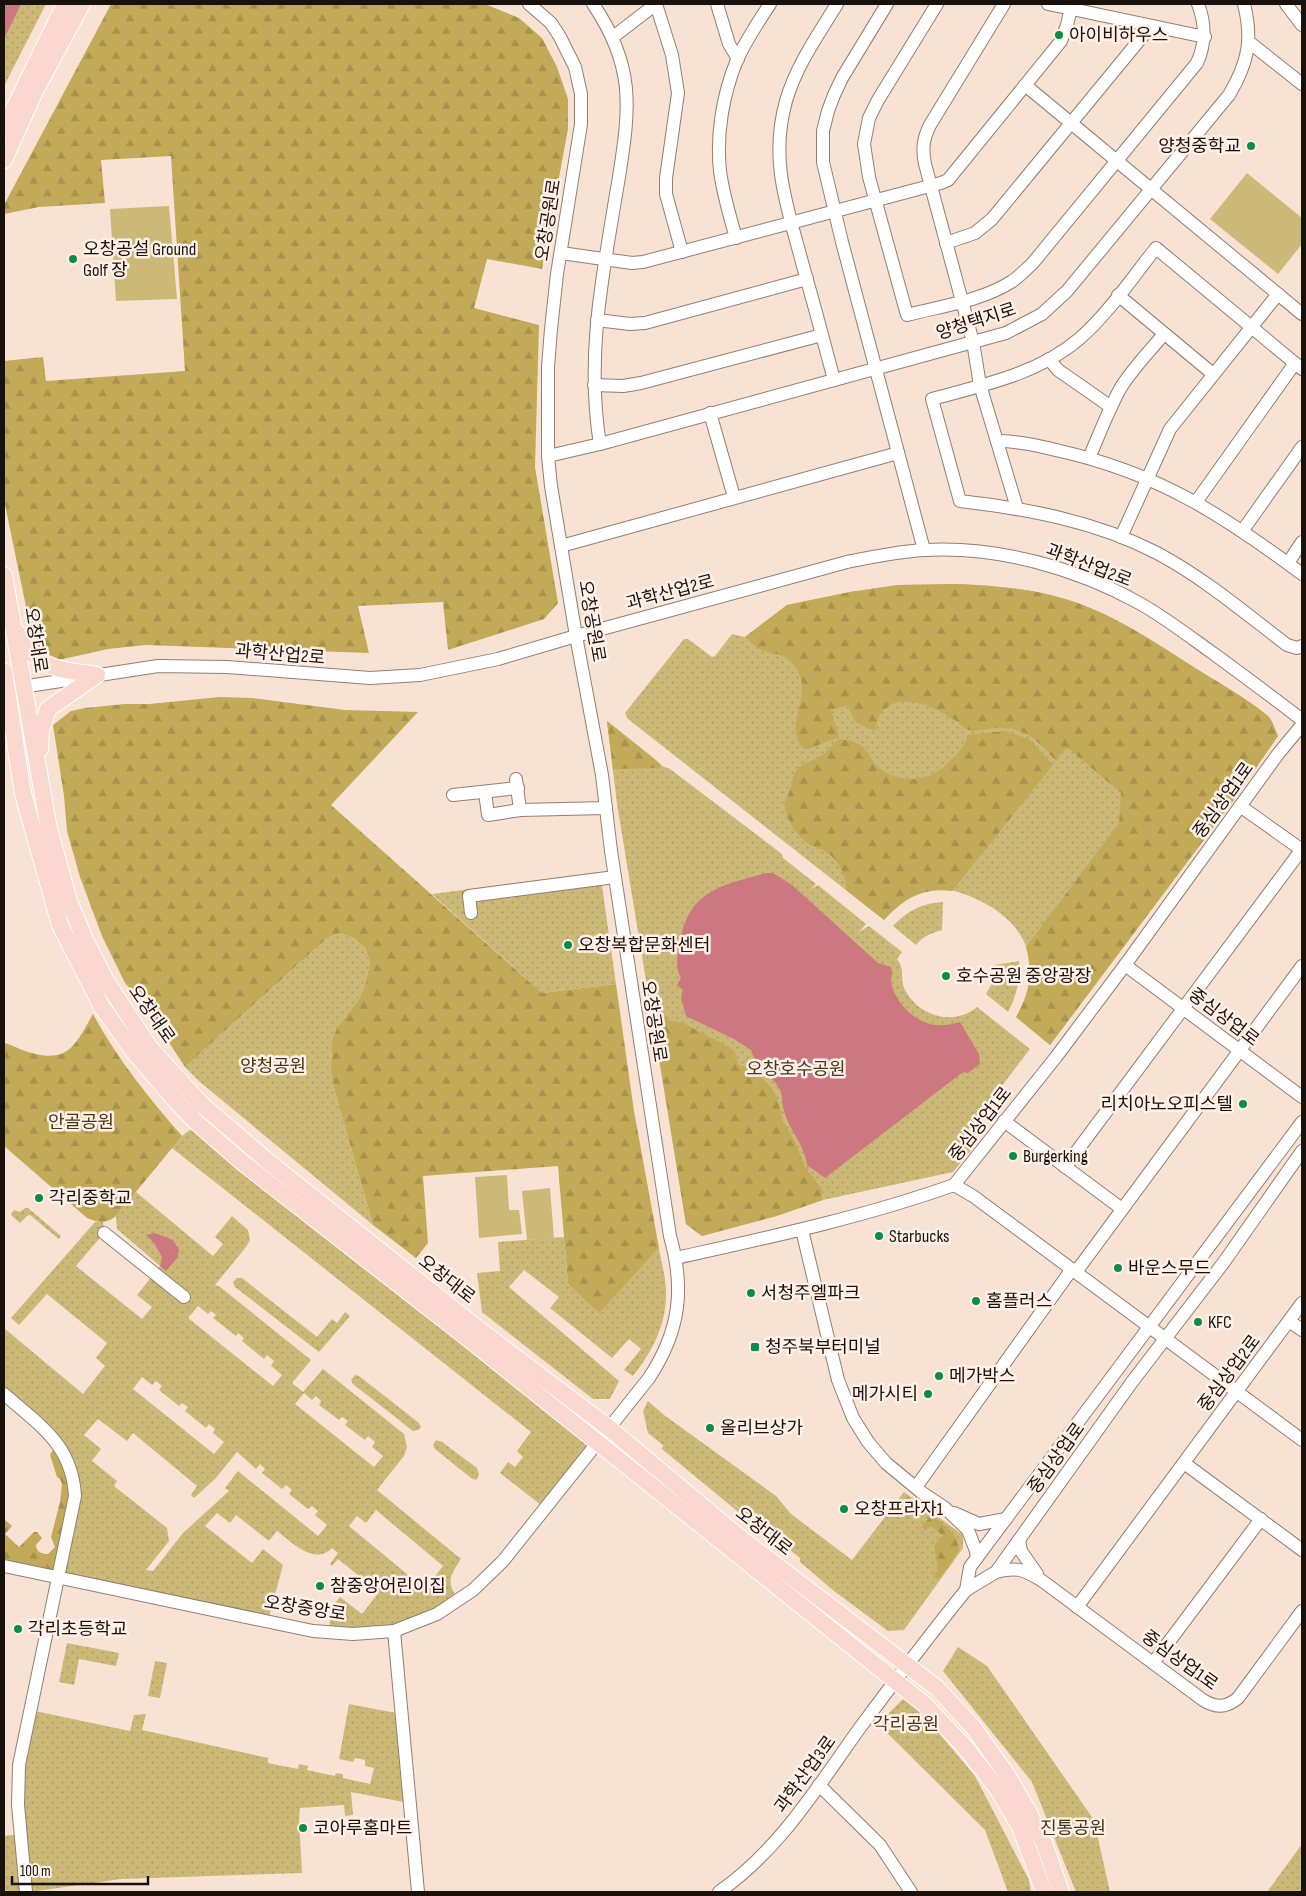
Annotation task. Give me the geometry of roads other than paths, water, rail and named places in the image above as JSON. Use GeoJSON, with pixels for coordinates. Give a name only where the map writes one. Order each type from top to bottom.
{"type":"FeatureCollection","features":[{"type":"Feature","properties":{"kind":"main road"},"geometry":{"type":"LineString","coordinates":[[4,129],[65,4]]}},
{"type":"Feature","properties":{"kind":"main road"},"geometry":{"type":"LineString","coordinates":[[4,160],[35,91],[82,4]]}},
{"type":"Feature","properties":{"kind":"main road","name":"오창대로"},"geometry":{"type":"LineString","coordinates":[[4,574],[14,626],[11,689],[17,756],[23,794],[60,925],[102,1007],[140,1059],[198,1124],[220,1144],[924,1704],[964,1746],[997,1788],[1020,1827],[1044,1892]]}},
{"type":"Feature","properties":{"kind":"main road"},"geometry":{"type":"LineString","coordinates":[[14,626],[28,650],[45,664],[96,675]]}},
{"type":"Feature","properties":{"kind":"main road","name":"오창대로"},"geometry":{"type":"LineString","coordinates":[[4,671],[38,771],[59,869],[78,924],[106,981],[128,1018],[163,1064],[219,1121],[264,1158],[473,1325],[609,1428],[738,1536],[937,1688],[973,1727],[1007,1775],[1044,1843],[1061,1892]]}},
{"type":"Feature","properties":{"kind":"main road"},"geometry":{"type":"LineString","coordinates":[[38,771],[41,730],[48,709],[96,675]]}},
{"type":"Feature","properties":{"kind":"main road"},"geometry":{"type":"LineString","coordinates":[[4,727],[17,756]]}},
{"type":"Feature","properties":{"kind":"street","name":"오창공원로"},"geometry":{"type":"LineString","coordinates":[[530,4],[550,23],[560,36],[575,67],[581,94],[581,124],[554,300],[548,367],[548,456],[560,546],[602,775],[615,877],[670,1236],[676,1258],[676,1314],[666,1349],[649,1378],[609,1428]]}},
{"type":"Feature","properties":{"kind":"street"},"geometry":{"type":"LineString","coordinates":[[593,4],[613,37],[625,78],[628,114],[605,260],[594,349],[595,412],[600,444]]}},
{"type":"Feature","properties":{"kind":"street"},"geometry":{"type":"LineString","coordinates":[[613,37],[656,4],[672,55],[678,92],[666,186],[682,252]]}},
{"type":"Feature","properties":{"kind":"street"},"geometry":{"type":"LineString","coordinates":[[717,4],[730,44],[738,59]]}},
{"type":"Feature","properties":{"kind":"street"},"geometry":{"type":"LineString","coordinates":[[736,238],[720,172],[720,132],[729,82],[746,40],[770,4]]}},
{"type":"Feature","properties":{"kind":"street"},"geometry":{"type":"LineString","coordinates":[[834,380],[780,180],[778,142],[786,101],[796,74],[838,4]]}},
{"type":"Feature","properties":{"kind":"street"},"geometry":{"type":"LineString","coordinates":[[888,4],[842,78],[828,111],[823,131],[823,162],[834,212],[924,550]]}},
{"type":"Feature","properties":{"kind":"street"},"geometry":{"type":"LineString","coordinates":[[937,4],[878,100],[870,118],[864,144],[876,201],[907,315],[962,301],[1000,288],[1022,274],[1190,74],[1201,54],[1205,37],[1198,4]]}},
{"type":"Feature","properties":{"kind":"street"},"geometry":{"type":"LineString","coordinates":[[1004,4],[926,134],[923,141],[923,150],[973,342],[980,386],[1017,508]]}},
{"type":"Feature","properties":{"kind":"street"},"geometry":{"type":"LineString","coordinates":[[1048,4],[1071,6],[1205,37]]}},
{"type":"Feature","properties":{"kind":"street","name":"양청택지로"},"geometry":{"type":"LineString","coordinates":[[548,456],[600,444],[1006,333],[1042,314],[1056,302],[1228,95],[1243,68],[1250,42],[1244,4]]}},
{"type":"Feature","properties":{"kind":"street"},"geometry":{"type":"LineString","coordinates":[[1286,4],[1302,25]]}},
{"type":"Feature","properties":{"kind":"street"},"geometry":{"type":"LineString","coordinates":[[561,252],[605,260],[632,263],[643,262],[792,224],[948,180],[1061,41],[1071,6]]}},
{"type":"Feature","properties":{"kind":"street"},"geometry":{"type":"LineString","coordinates":[[946,243],[967,237],[983,228],[1151,26]]}},
{"type":"Feature","properties":{"kind":"street"},"geometry":{"type":"LineString","coordinates":[[1250,42],[1302,84]]}},
{"type":"Feature","properties":{"kind":"street"},"geometry":{"type":"LineString","coordinates":[[1026,85],[1302,314]]}},
{"type":"Feature","properties":{"kind":"street"},"geometry":{"type":"LineString","coordinates":[[1196,502],[1299,366],[1156,248],[1091,328],[1078,340],[1028,370],[932,399],[960,501],[1017,508],[1089,525],[1121,537],[1157,553],[1189,572],[1287,645],[1298,648],[1302,646]]}},
{"type":"Feature","properties":{"kind":"street"},"geometry":{"type":"LineString","coordinates":[[597,320],[630,324],[644,323],[807,278]]}},
{"type":"Feature","properties":{"kind":"street"},"geometry":{"type":"LineString","coordinates":[[1121,537],[1170,429],[1278,294]]}},
{"type":"Feature","properties":{"kind":"street"},"geometry":{"type":"LineString","coordinates":[[1118,295],[1213,374]]}},
{"type":"Feature","properties":{"kind":"street"},"geometry":{"type":"LineString","coordinates":[[1089,458],[1110,407],[1130,374],[1164,334]]}},
{"type":"Feature","properties":{"kind":"street"},"geometry":{"type":"LineString","coordinates":[[594,385],[623,386],[641,384],[822,335]]}},
{"type":"Feature","properties":{"kind":"street"},"geometry":{"type":"LineString","coordinates":[[1049,359],[1058,370],[1110,407]]}},
{"type":"Feature","properties":{"kind":"street"},"geometry":{"type":"LineString","coordinates":[[710,413],[734,497]]}},
{"type":"Feature","properties":{"kind":"street"},"geometry":{"type":"LineString","coordinates":[[997,441],[1014,441],[1089,458],[1148,478],[1196,502],[1243,530],[1302,574]]}},
{"type":"Feature","properties":{"kind":"street"},"geometry":{"type":"LineString","coordinates":[[1243,530],[1302,448]]}},
{"type":"Feature","properties":{"kind":"street"},"geometry":{"type":"LineString","coordinates":[[560,546],[898,453]]}},
{"type":"Feature","properties":{"kind":"street"},"geometry":{"type":"LineString","coordinates":[[1288,563],[1302,542]]}},
{"type":"Feature","properties":{"kind":"street","name":"과학산업2로"},"geometry":{"type":"LineString","coordinates":[[11,689],[158,666],[227,667],[350,677],[394,677],[428,674],[498,659],[847,562],[891,553],[924,550],[972,552],[1017,558],[1048,566],[1111,589],[1141,604],[1191,638],[1302,720]]}},
{"type":"Feature","properties":{"kind":"street","name":"중심상업1로"},"geometry":{"type":"LineString","coordinates":[[802,1230],[954,1185],[1056,1057],[1278,754],[1302,725]]}},
{"type":"Feature","properties":{"kind":"street"},"geometry":{"type":"LineString","coordinates":[[453,796],[485,792],[517,783],[520,810]]}},
{"type":"Feature","properties":{"kind":"street"},"geometry":{"type":"LineString","coordinates":[[485,792],[488,815],[520,810],[606,808]]}},
{"type":"Feature","properties":{"kind":"street"},"geometry":{"type":"LineString","coordinates":[[1066,1168],[1302,850],[1240,806]]}},
{"type":"Feature","properties":{"kind":"street"},"geometry":{"type":"LineString","coordinates":[[471,913],[469,896],[615,877]]}},
{"type":"Feature","properties":{"kind":"street","name":"중심상업로"},"geometry":{"type":"LineString","coordinates":[[1125,965],[1302,1097]]}},
{"type":"Feature","properties":{"kind":"street"},"geometry":{"type":"LineString","coordinates":[[916,1487],[1074,1270],[1122,1210],[1302,966]]}},
{"type":"Feature","properties":{"kind":"street"},"geometry":{"type":"LineString","coordinates":[[1004,1122],[1122,1210]]}},
{"type":"Feature","properties":{"kind":"street","name":"중심상업로"},"geometry":{"type":"LineString","coordinates":[[966,1590],[970,1567],[1151,1327],[1302,1122]]}},
{"type":"Feature","properties":{"kind":"street","name":"중심상업로"},"geometry":{"type":"LineString","coordinates":[[906,1664],[966,1590],[996,1572],[1132,1382],[1224,1262],[1302,1151]]}},
{"type":"Feature","properties":{"kind":"street"},"geometry":{"type":"LineString","coordinates":[[954,1185],[973,1196],[1167,1338],[1302,1440]]}},
{"type":"Feature","properties":{"kind":"street"},"geometry":{"type":"LineString","coordinates":[[676,1258],[802,1230],[838,1380],[853,1418],[868,1442],[886,1463],[945,1508],[968,1530],[977,1558]]}},
{"type":"Feature","properties":{"kind":"street"},"geometry":{"type":"LineString","coordinates":[[104,1233],[184,1298]]}},
{"type":"Feature","properties":{"kind":"street","name":"중심상업2로"},"geometry":{"type":"LineString","coordinates":[[1077,1607],[1302,1303]]}},
{"type":"Feature","properties":{"kind":"street"},"geometry":{"type":"LineString","coordinates":[[1289,1321],[1302,1330]]}},
{"type":"Feature","properties":{"kind":"street"},"geometry":{"type":"LineString","coordinates":[[4,1394],[60,1446],[69,1462],[74,1479],[75,1496],[19,1765],[18,1806],[26,1892]]}},
{"type":"Feature","properties":{"kind":"street","name":"오창중앙로"},"geometry":{"type":"LineString","coordinates":[[4,1566],[313,1631],[353,1634],[394,1631],[437,1614],[459,1601],[486,1579],[518,1543],[609,1428]]}},
{"type":"Feature","properties":{"kind":"street"},"geometry":{"type":"LineString","coordinates":[[1184,1462],[1302,1550]]}},
{"type":"Feature","properties":{"kind":"street"},"geometry":{"type":"LineString","coordinates":[[945,1508],[979,1524],[1006,1519]]}},
{"type":"Feature","properties":{"kind":"street"},"geometry":{"type":"LineString","coordinates":[[1153,1663],[1261,1519]]}},
{"type":"Feature","properties":{"kind":"street"},"geometry":{"type":"LineString","coordinates":[[1019,1540],[1021,1552],[1041,1580]]}},
{"type":"Feature","properties":{"kind":"street"},"geometry":{"type":"LineString","coordinates":[[996,1572],[1011,1568],[1018,1569],[1026,1571],[1041,1580]]}},
{"type":"Feature","properties":{"kind":"street","name":"중심상업1로"},"geometry":{"type":"LineString","coordinates":[[1041,1580],[1212,1706],[1219,1707],[1226,1706],[1238,1698],[1302,1611]]}},
{"type":"Feature","properties":{"kind":"street"},"geometry":{"type":"LineString","coordinates":[[394,1631],[418,1892]]}},
{"type":"Feature","properties":{"kind":"street","name":"과학산업3로"},"geometry":{"type":"LineString","coordinates":[[719,1892],[753,1866],[795,1820],[906,1664]]}},
{"type":"Feature","properties":{"kind":"street"},"geometry":{"type":"LineString","coordinates":[[819,1785],[880,1845],[910,1892]]}},
{"type":"Feature","properties":{"kind":"place","name":"아이비하우스"},"geometry":{"type":"Point","coordinates":[1059,35]}},
{"type":"Feature","properties":{"kind":"place","name":"양청중학교"},"geometry":{"type":"Point","coordinates":[1251,146]}},
{"type":"Feature","properties":{"kind":"place","name":"오창공설 Ground Golf 장"},"geometry":{"type":"Point","coordinates":[73,259]}},
{"type":"Feature","properties":{"kind":"place","name":"오창복합문화센터"},"geometry":{"type":"Point","coordinates":[568,945]}},
{"type":"Feature","properties":{"kind":"place","name":"호수공원 중앙광장"},"geometry":{"type":"Point","coordinates":[946,976]}},
{"type":"Feature","properties":{"kind":"place","name":"리치아노오피스텔"},"geometry":{"type":"Point","coordinates":[1243,1104]}},
{"type":"Feature","properties":{"kind":"place","name":"Burgerking"},"geometry":{"type":"Point","coordinates":[1013,1156]}},
{"type":"Feature","properties":{"kind":"place","name":"각리중학교"},"geometry":{"type":"Point","coordinates":[39,1198]}},
{"type":"Feature","properties":{"kind":"place","name":"Starbucks"},"geometry":{"type":"Point","coordinates":[879,1236]}},
{"type":"Feature","properties":{"kind":"place","name":"바운스무드"},"geometry":{"type":"Point","coordinates":[1118,1268]}},
{"type":"Feature","properties":{"kind":"place","name":"서청주엘파크"},"geometry":{"type":"Point","coordinates":[751,1293]}},
{"type":"Feature","properties":{"kind":"place","name":"홈플러스"},"geometry":{"type":"Point","coordinates":[976,1301]}},
{"type":"Feature","properties":{"kind":"place","name":"KFC"},"geometry":{"type":"Point","coordinates":[1198,1322]}},
{"type":"Feature","properties":{"kind":"place","name":"청주북부터미널"},"geometry":{"type":"Point","coordinates":[755,1347]}},
{"type":"Feature","properties":{"kind":"place","name":"메가박스"},"geometry":{"type":"Point","coordinates":[939,1376]}},
{"type":"Feature","properties":{"kind":"place","name":"메가시티"},"geometry":{"type":"Point","coordinates":[928,1394]}},
{"type":"Feature","properties":{"kind":"place","name":"올리브상가"},"geometry":{"type":"Point","coordinates":[710,1428]}},
{"type":"Feature","properties":{"kind":"place","name":"오창프라자1"},"geometry":{"type":"Point","coordinates":[844,1509]}},
{"type":"Feature","properties":{"kind":"place","name":"참중앙어린이집"},"geometry":{"type":"Point","coordinates":[320,1586]}},
{"type":"Feature","properties":{"kind":"place","name":"각리초등학교"},"geometry":{"type":"Point","coordinates":[18,1629]}},
{"type":"Feature","properties":{"kind":"place","name":"코아루홈마트"},"geometry":{"type":"Point","coordinates":[303,1828]}},
{"type":"Feature","properties":{"kind":"park label","name":"양청공원"},"geometry":{"type":"Point","coordinates":[273,1066]}},
{"type":"Feature","properties":{"kind":"park label","name":"오창호수공원"},"geometry":{"type":"Point","coordinates":[796,1069]}},
{"type":"Feature","properties":{"kind":"park label","name":"안골공원"},"geometry":{"type":"Point","coordinates":[81,1122]}},
{"type":"Feature","properties":{"kind":"park label","name":"각리공원"},"geometry":{"type":"Point","coordinates":[906,1724]}},
{"type":"Feature","properties":{"kind":"park label","name":"진통공원"},"geometry":{"type":"Point","coordinates":[1073,1828]}}]}
